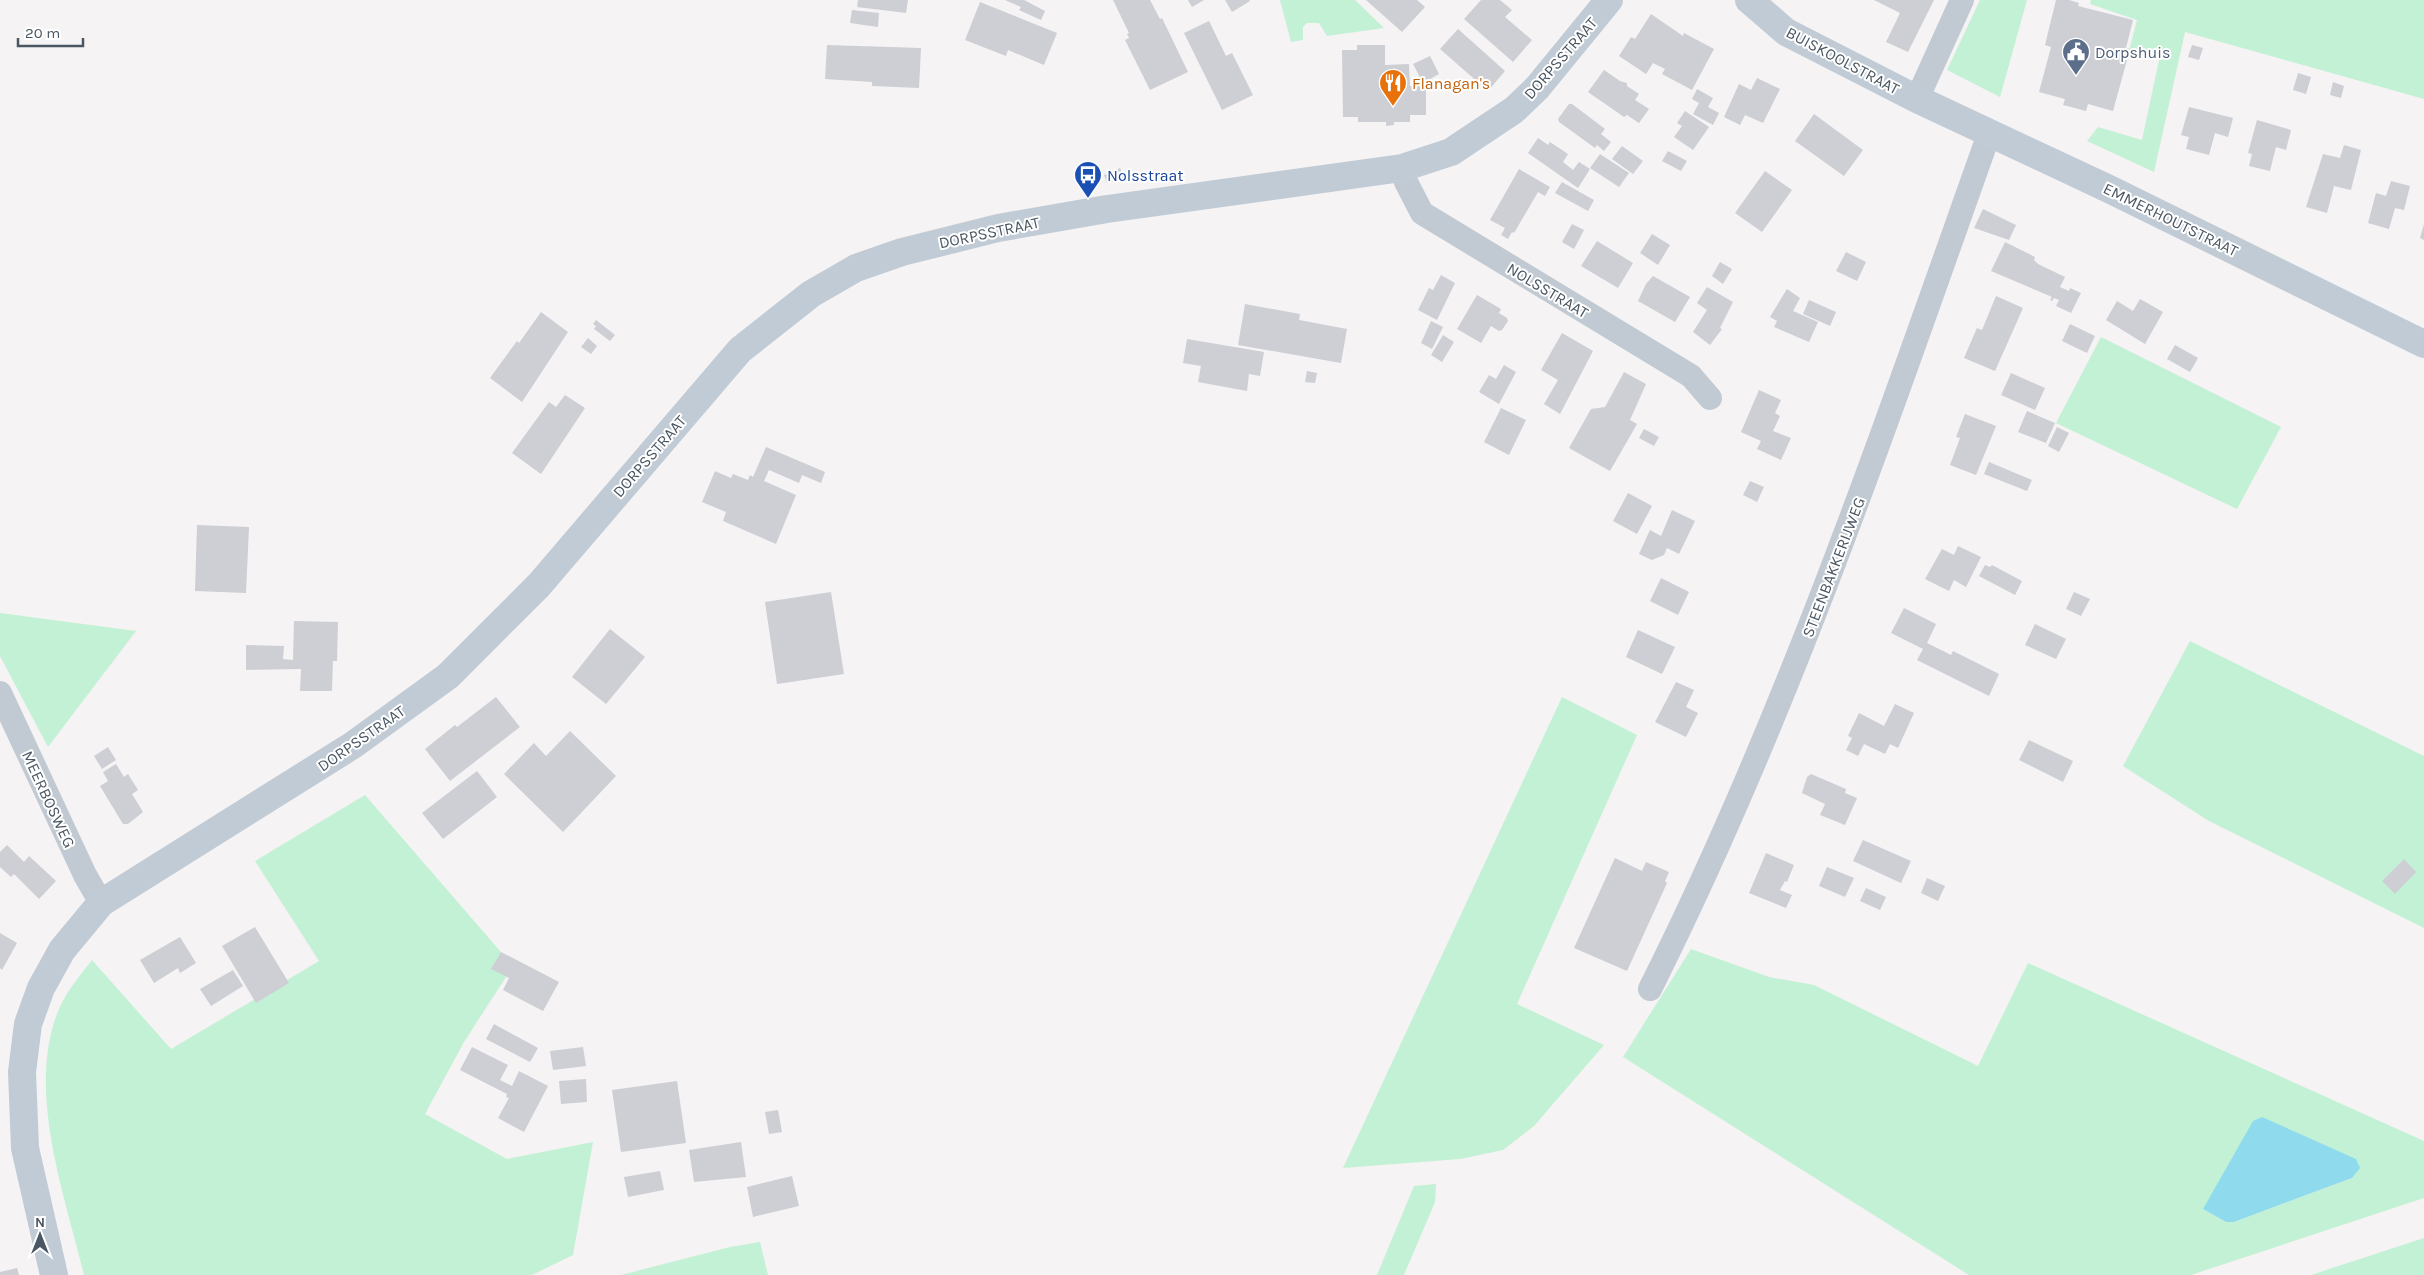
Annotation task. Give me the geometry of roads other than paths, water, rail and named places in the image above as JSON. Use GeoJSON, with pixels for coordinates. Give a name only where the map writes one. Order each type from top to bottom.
{"type":"FeatureCollection","features":[{"type":"Feature","properties":{"kind":"main road","name":"DORPSSTRAAT"},"geometry":{"type":"LineString","coordinates":[[54,1275],[25,1148],[22,1103],[23,1048],[28,1024],[41,988],[62,950],[101,903],[353,745],[448,676],[539,585],[740,350],[811,294],[856,268],[902,252],[998,228],[1107,209],[1402,168],[1452,152],[1514,110],[1537,88],[1609,0]]}},
{"type":"Feature","properties":{"kind":"main road","name":"BUISKOOLSTRAAT"},"geometry":{"type":"LineString","coordinates":[[1749,0],[1786,32],[1917,99]]}},
{"type":"Feature","properties":{"kind":"main road","name":"EMMERHOUTSTRAAT"},"geometry":{"type":"LineString","coordinates":[[1917,99],[2109,189],[2424,344]]}},
{"type":"Feature","properties":{"kind":"street"},"geometry":{"type":"LineString","coordinates":[[1917,99],[1962,0]]}},
{"type":"Feature","properties":{"kind":"street","name":"STEENBAKKERIJWEG"},"geometry":{"type":"LineString","coordinates":[[1650,989],[1709,867],[1788,684],[1849,528],[1989,134]]}},
{"type":"Feature","properties":{"kind":"street","name":"NOLSSTRAAT"},"geometry":{"type":"LineString","coordinates":[[1402,168],[1406,182],[1422,213],[1691,376],[1710,398]]}},
{"type":"Feature","properties":{"kind":"street","name":"MEERBOSWEG"},"geometry":{"type":"LineString","coordinates":[[0,693],[84,875],[101,903]]}},
{"type":"Feature","properties":{"kind":"water"},"geometry":{"type":"Polygon","coordinates":[[[2262,1117],[2356,1159],[2360,1168],[2352,1178],[2234,1222],[2226,1222],[2203,1209],[2253,1121],[2262,1117]]]}},
{"type":"Feature","properties":{"kind":"place","name":"Dorpshuis"},"geometry":{"type":"Point","coordinates":[2076,76]}},
{"type":"Feature","properties":{"kind":"place","name":"Flanagan's"},"geometry":{"type":"Point","coordinates":[1393,107]}},
{"type":"Feature","properties":{"kind":"place","name":"Nolsstraat"},"geometry":{"type":"Point","coordinates":[1088,199]}}]}
